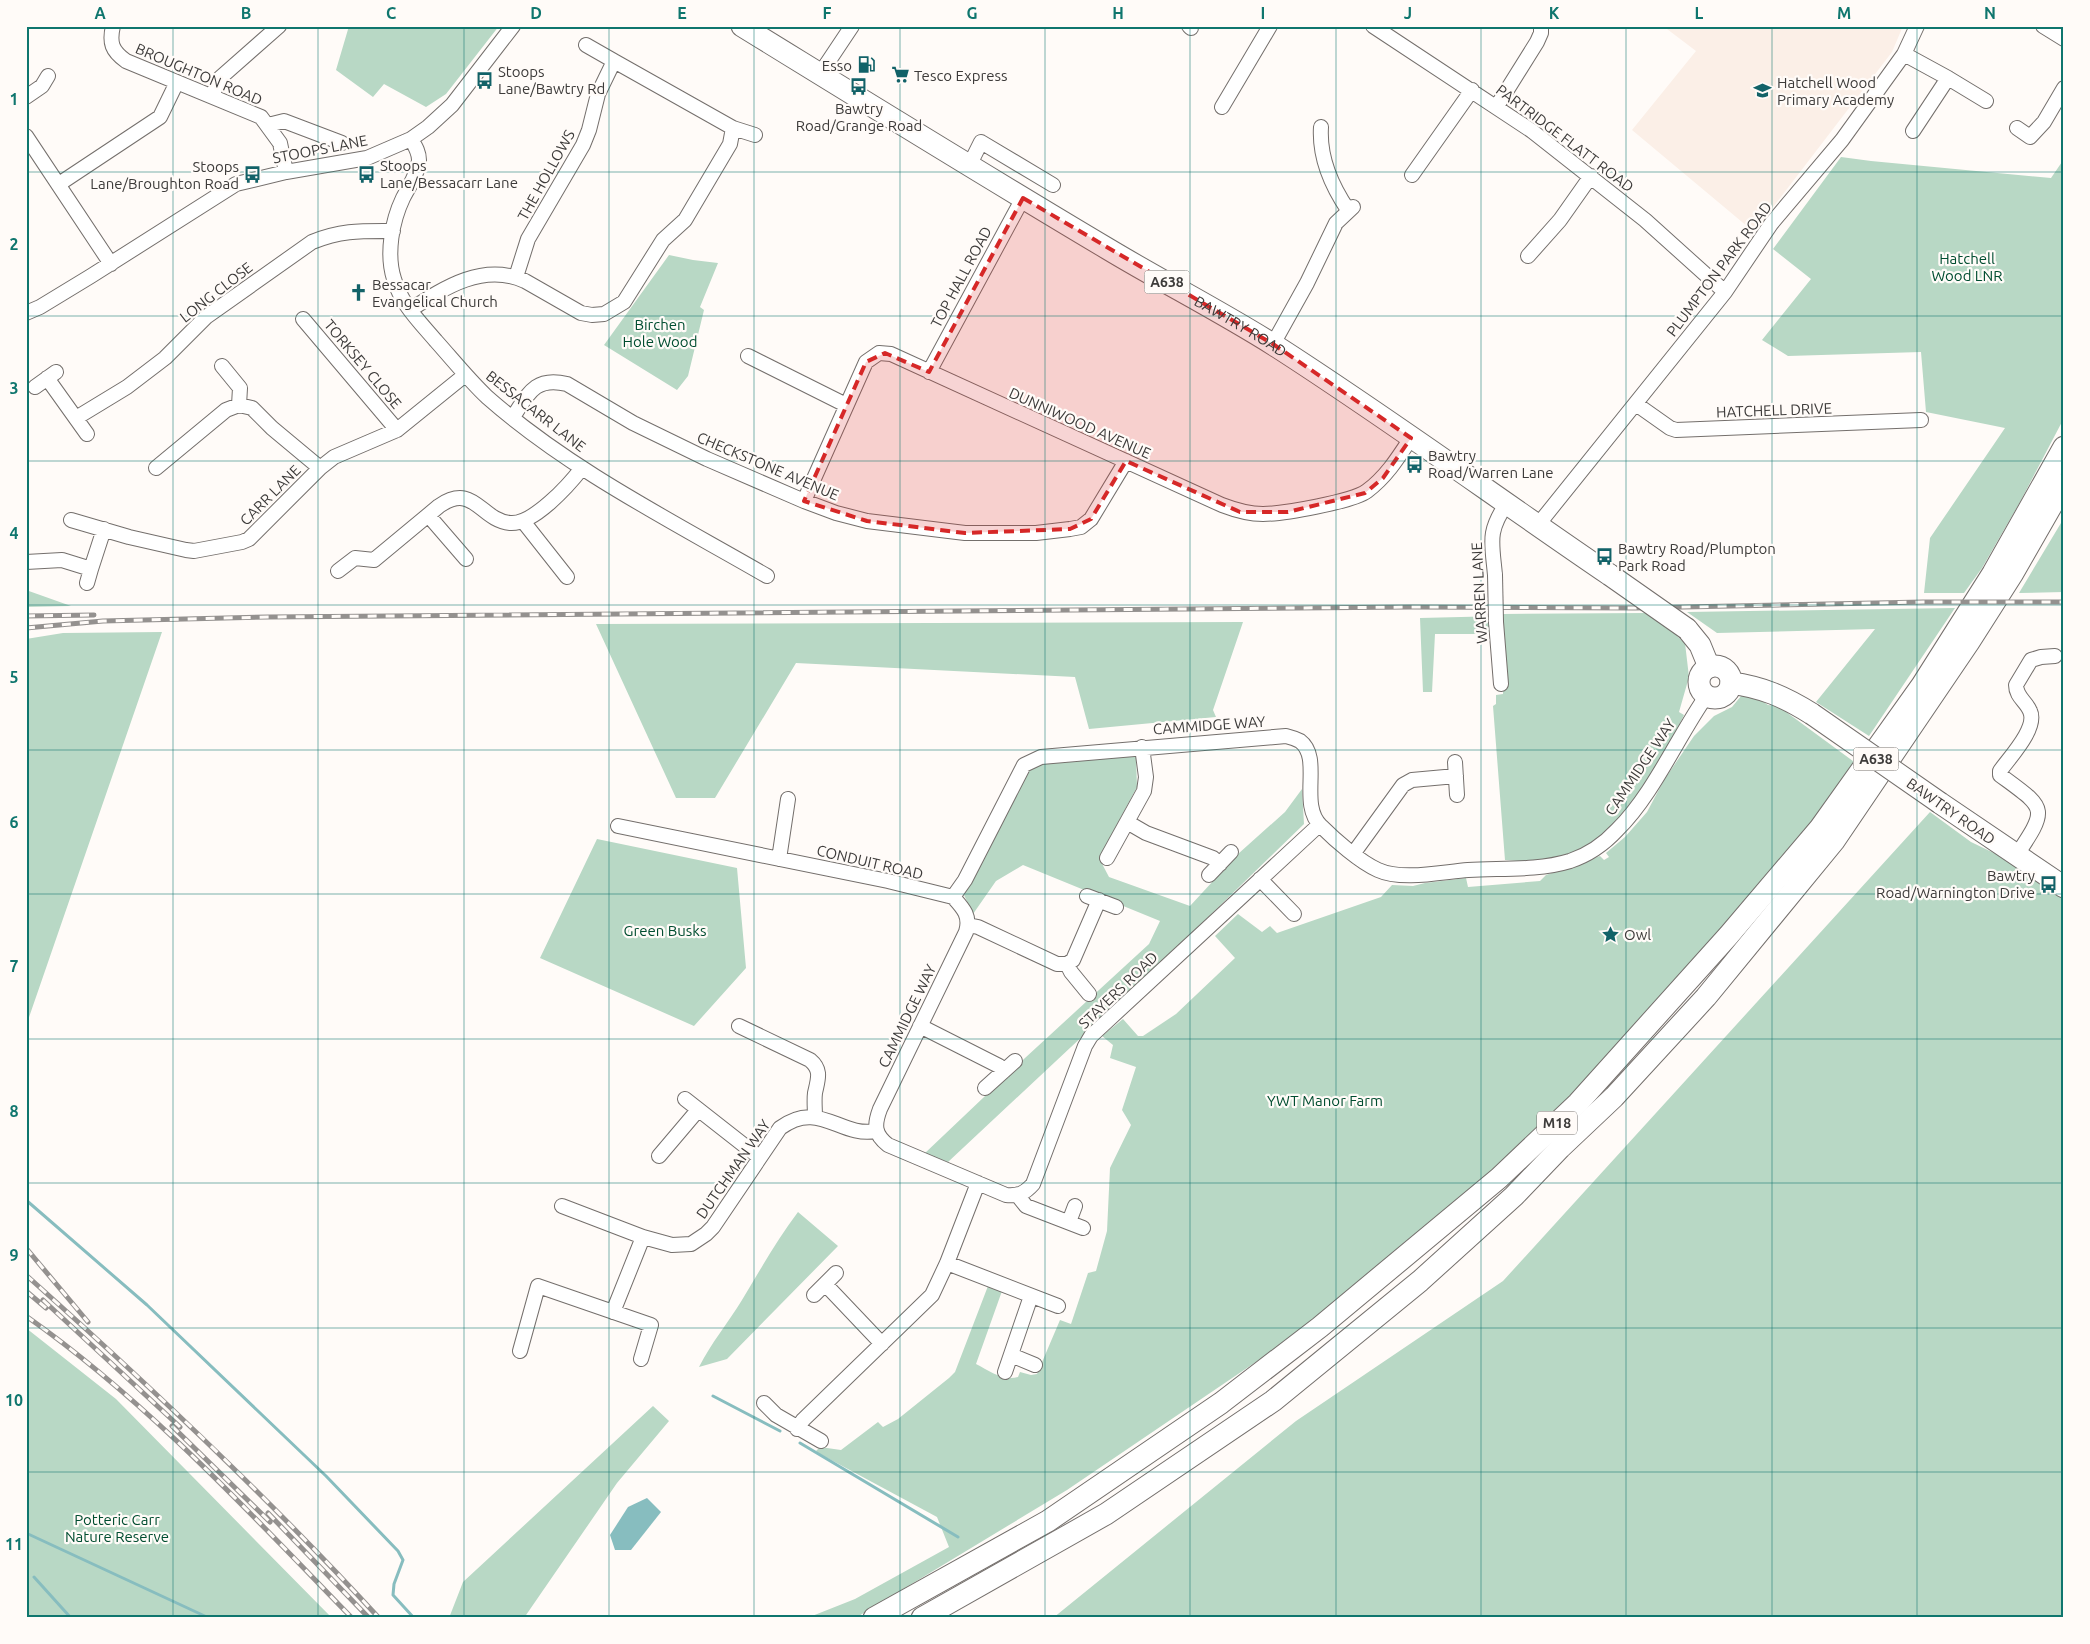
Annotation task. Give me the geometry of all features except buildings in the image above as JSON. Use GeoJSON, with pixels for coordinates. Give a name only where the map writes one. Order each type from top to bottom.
{"type":"FeatureCollection","features":[{"type":"Feature","properties":{"kind":"highway","name":"BAWTRY ROAD"},"geometry":{"type":"LineString","coordinates":[[742,26],[969,166],[1273,344],[1507,503],[1687,630],[1700,645],[1709,667]]}},
{"type":"Feature","properties":{"kind":"highway","name":"M18"},"geometry":{"type":"LineString","coordinates":[[874,1618],[1048,1520],[1221,1403],[1320,1327],[1499,1178],[1578,1104],[1730,935],[1820,828],[1927,677],[1993,573],[2064,447]]}},
{"type":"Feature","properties":{"kind":"highway","name":"M18"},"geometry":{"type":"LineString","coordinates":[[922,1618],[1106,1514],[1272,1401],[1420,1281],[1514,1196],[1560,1148],[1614,1097],[1706,997],[1834,841],[1974,635],[2013,573],[2064,484]]}},
{"type":"Feature","properties":{"kind":"highway"},"geometry":{"type":"LineString","coordinates":[[1717,666],[1725,669],[1730,675],[1731,683],[1728,691],[1722,696],[1707,695],[1702,690],[1700,681],[1702,674],[1709,667],[1717,666]]}},
{"type":"Feature","properties":{"kind":"highway","name":"BAWTRY ROAD"},"geometry":{"type":"LineString","coordinates":[[1731,683],[1768,690],[1790,700],[2064,887]]}},
{"type":"Feature","properties":{"kind":"street","name":"BROUGHTON ROAD"},"geometry":{"type":"LineString","coordinates":[[113,26],[111,45],[116,54],[126,61],[261,117],[280,143],[286,172]]}},
{"type":"Feature","properties":{"kind":"street"},"geometry":{"type":"LineString","coordinates":[[212,96],[220,78],[279,26]]}},
{"type":"Feature","properties":{"kind":"street","name":"STOOPS LANE"},"geometry":{"type":"LineString","coordinates":[[26,313],[55,299],[236,184],[286,172],[368,158],[411,139],[452,105],[513,26]]}},
{"type":"Feature","properties":{"kind":"street"},"geometry":{"type":"LineString","coordinates":[[820,74],[852,26]]}},
{"type":"Feature","properties":{"kind":"street"},"geometry":{"type":"LineString","coordinates":[[1222,107],[1270,26]]}},
{"type":"Feature","properties":{"kind":"street","name":"PARTRIDGE FLATT ROAD"},"geometry":{"type":"LineString","coordinates":[[1374,26],[1497,106],[1591,176],[1645,220],[1725,292]]}},
{"type":"Feature","properties":{"kind":"street"},"geometry":{"type":"LineString","coordinates":[[1497,106],[1537,42],[1541,33],[1541,26]]}},
{"type":"Feature","properties":{"kind":"street","name":"PLUMPTON PARK ROAD"},"geometry":{"type":"LineString","coordinates":[[1537,526],[1725,292],[1771,224],[1831,154],[1904,54],[1917,26]]}},
{"type":"Feature","properties":{"kind":"street"},"geometry":{"type":"LineString","coordinates":[[2043,26],[2064,39]]}},
{"type":"Feature","properties":{"kind":"street"},"geometry":{"type":"LineString","coordinates":[[586,45],[733,128],[755,135]]}},
{"type":"Feature","properties":{"kind":"street"},"geometry":{"type":"LineString","coordinates":[[1904,54],[1986,101]]}},
{"type":"Feature","properties":{"kind":"street","name":"THE HOLLOWS"},"geometry":{"type":"LineString","coordinates":[[516,277],[528,239],[583,145],[589,130],[598,94],[614,61]]}},
{"type":"Feature","properties":{"kind":"street"},"geometry":{"type":"LineString","coordinates":[[26,96],[42,86],[48,76]]}},
{"type":"Feature","properties":{"kind":"street"},"geometry":{"type":"LineString","coordinates":[[1913,130],[1948,78]]}},
{"type":"Feature","properties":{"kind":"street"},"geometry":{"type":"LineString","coordinates":[[58,184],[160,117],[177,82]]}},
{"type":"Feature","properties":{"kind":"street"},"geometry":{"type":"LineString","coordinates":[[2017,128],[2030,137],[2044,122],[2064,88]]}},
{"type":"Feature","properties":{"kind":"street"},"geometry":{"type":"LineString","coordinates":[[1412,174],[1472,90]]}},
{"type":"Feature","properties":{"kind":"street","name":"BROUGHTON ROAD"},"geometry":{"type":"LineString","coordinates":[[268,125],[284,121],[342,143]]}},
{"type":"Feature","properties":{"kind":"street"},"geometry":{"type":"LineString","coordinates":[[1273,344],[1307,283],[1336,223],[1351,208],[1337,194],[1329,176],[1320,148],[1321,127]]}},
{"type":"Feature","properties":{"kind":"street"},"geometry":{"type":"LineString","coordinates":[[410,310],[447,286],[481,275],[516,277],[581,313],[592,316],[604,314],[624,302],[664,240],[684,220],[730,144],[733,128]]}},
{"type":"Feature","properties":{"kind":"street"},"geometry":{"type":"LineString","coordinates":[[26,136],[111,264]]}},
{"type":"Feature","properties":{"kind":"street","name":"BESSACARR LANE"},"geometry":{"type":"LineString","coordinates":[[411,139],[419,157],[418,166],[402,200],[393,231],[391,247],[393,277],[398,291],[410,310],[466,375],[487,397],[512,417],[582,468],[767,576]]}},
{"type":"Feature","properties":{"kind":"street"},"geometry":{"type":"LineString","coordinates":[[969,166],[981,142],[1053,185]]}},
{"type":"Feature","properties":{"kind":"street"},"geometry":{"type":"LineString","coordinates":[[1528,256],[1560,220],[1591,176]]}},
{"type":"Feature","properties":{"kind":"street","name":"TOP HALL ROAD"},"geometry":{"type":"LineString","coordinates":[[929,372],[1023,198]]}},
{"type":"Feature","properties":{"kind":"street","name":"LONG CLOSE"},"geometry":{"type":"LineString","coordinates":[[76,418],[127,387],[165,358],[206,317],[312,242],[330,235],[349,231],[393,231]]}},
{"type":"Feature","properties":{"kind":"street","name":"TORKSEY CLOSE"},"geometry":{"type":"LineString","coordinates":[[303,319],[397,430]]}},
{"type":"Feature","properties":{"kind":"street","name":"DUNNIWOOD AVENUE"},"geometry":{"type":"LineString","coordinates":[[804,501],[866,362],[879,353],[892,354],[1240,512],[1262,514],[1308,508],[1365,493],[1383,478],[1411,438]]}},
{"type":"Feature","properties":{"kind":"street"},"geometry":{"type":"LineString","coordinates":[[748,356],[846,405]]}},
{"type":"Feature","properties":{"kind":"street"},"geometry":{"type":"LineString","coordinates":[[222,366],[240,388],[239,405]]}},
{"type":"Feature","properties":{"kind":"street"},"geometry":{"type":"LineString","coordinates":[[34,387],[51,375],[87,434]]}},
{"type":"Feature","properties":{"kind":"street","name":"CARR LANE"},"geometry":{"type":"LineString","coordinates":[[71,520],[186,550],[242,542],[275,514],[320,468],[342,452],[397,430],[466,375]]}},
{"type":"Feature","properties":{"kind":"street","name":"CHECKSTONE AVENUE"},"geometry":{"type":"LineString","coordinates":[[512,417],[529,392],[538,385],[551,382],[566,384],[666,440],[804,501],[836,513],[867,521],[965,533],[1036,533],[1081,526],[1091,519],[1126,461]]}},
{"type":"Feature","properties":{"kind":"street","name":"HATCHELL DRIVE"},"geometry":{"type":"LineString","coordinates":[[1636,404],[1670,428],[1676,430],[1921,420]]}},
{"type":"Feature","properties":{"kind":"street"},"geometry":{"type":"LineString","coordinates":[[156,468],[226,410],[239,405],[252,408],[272,428],[320,468]]}},
{"type":"Feature","properties":{"kind":"street"},"geometry":{"type":"LineString","coordinates":[[338,571],[356,558],[374,560],[428,515],[447,501],[457,498],[475,502],[493,517],[503,522],[512,523],[525,520],[548,503],[582,468]]}},
{"type":"Feature","properties":{"kind":"street","name":"WARREN LANE"},"geometry":{"type":"LineString","coordinates":[[1501,684],[1492,532],[1496,519],[1507,503]]}},
{"type":"Feature","properties":{"kind":"street"},"geometry":{"type":"LineString","coordinates":[[428,515],[466,559]]}},
{"type":"Feature","properties":{"kind":"street"},"geometry":{"type":"LineString","coordinates":[[525,520],[526,525],[568,578]]}},
{"type":"Feature","properties":{"kind":"street"},"geometry":{"type":"LineString","coordinates":[[26,562],[62,560],[89,576],[104,529]]}},
{"type":"Feature","properties":{"kind":"street"},"geometry":{"type":"LineString","coordinates":[[2016,856],[2039,819],[2037,807],[2031,798],[2000,775],[2000,771],[2028,732],[2031,724],[2031,712],[2018,694],[2016,685],[2031,660],[2055,656]]}},
{"type":"Feature","properties":{"kind":"street","name":"CAMMIDGE WAY"},"geometry":{"type":"LineString","coordinates":[[953,897],[965,880],[1024,765],[1041,757],[1286,736],[1300,742],[1308,751],[1310,803],[1312,813],[1319,825],[1377,870],[1403,875],[1551,865],[1594,850],[1618,830],[1634,810],[1707,695]]}},
{"type":"Feature","properties":{"kind":"street"},"geometry":{"type":"LineString","coordinates":[[1107,858],[1144,791],[1146,777],[1142,747]]}},
{"type":"Feature","properties":{"kind":"street"},"geometry":{"type":"LineString","coordinates":[[1354,854],[1402,785],[1412,780],[1456,769],[1457,795]]}},
{"type":"Feature","properties":{"kind":"street"},"geometry":{"type":"LineString","coordinates":[[779,859],[788,799]]}},
{"type":"Feature","properties":{"kind":"street"},"geometry":{"type":"LineString","coordinates":[[1127,822],[1146,833],[1213,858],[1220,864]]}},
{"type":"Feature","properties":{"kind":"street","name":"STAYERS ROAD"},"geometry":{"type":"LineString","coordinates":[[1018,1196],[1033,1184],[1085,1046],[1091,1036],[1319,825]]}},
{"type":"Feature","properties":{"kind":"street","name":"CONDUIT ROAD"},"geometry":{"type":"LineString","coordinates":[[618,826],[888,881],[953,897]]}},
{"type":"Feature","properties":{"kind":"street"},"geometry":{"type":"LineString","coordinates":[[1209,876],[1231,852]]}},
{"type":"Feature","properties":{"kind":"street"},"geometry":{"type":"LineString","coordinates":[[1260,879],[1294,914]]}},
{"type":"Feature","properties":{"kind":"street"},"geometry":{"type":"LineString","coordinates":[[953,897],[962,907],[967,916],[968,924],[978,926],[1057,964],[1067,964],[1073,960],[1093,898],[1116,907]]}},
{"type":"Feature","properties":{"kind":"street","name":"CAMMIDGE WAY"},"geometry":{"type":"LineString","coordinates":[[876,1131],[876,1120],[880,1109],[968,924]]}},
{"type":"Feature","properties":{"kind":"street"},"geometry":{"type":"LineString","coordinates":[[1067,964],[1071,972],[1089,994]]}},
{"type":"Feature","properties":{"kind":"street"},"geometry":{"type":"LineString","coordinates":[[739,1026],[816,1065],[819,1079],[815,1093],[815,1117]]}},
{"type":"Feature","properties":{"kind":"street"},"geometry":{"type":"LineString","coordinates":[[920,1026],[998,1066],[1004,1071]]}},
{"type":"Feature","properties":{"kind":"street"},"geometry":{"type":"LineString","coordinates":[[986,1088],[1015,1061]]}},
{"type":"Feature","properties":{"kind":"street"},"geometry":{"type":"LineString","coordinates":[[685,1099],[759,1157]]}},
{"type":"Feature","properties":{"kind":"street"},"geometry":{"type":"LineString","coordinates":[[659,1156],[698,1110]]}},
{"type":"Feature","properties":{"kind":"street","name":"DUTCHMAN WAY"},"geometry":{"type":"LineString","coordinates":[[562,1206],[643,1237],[680,1246],[691,1244],[713,1226],[759,1157],[785,1124],[795,1119],[815,1117],[856,1131],[876,1131]]}},
{"type":"Feature","properties":{"kind":"street"},"geometry":{"type":"LineString","coordinates":[[876,1131],[879,1139],[888,1145],[1006,1195],[1018,1196],[1026,1206],[1083,1228]]}},
{"type":"Feature","properties":{"kind":"street"},"geometry":{"type":"LineString","coordinates":[[797,1429],[803,1420],[932,1295],[947,1263],[978,1183]]}},
{"type":"Feature","properties":{"kind":"street"},"geometry":{"type":"LineString","coordinates":[[1069,1222],[1075,1206]]}},
{"type":"Feature","properties":{"kind":"street"},"geometry":{"type":"LineString","coordinates":[[613,1312],[643,1237]]}},
{"type":"Feature","properties":{"kind":"street"},"geometry":{"type":"LineString","coordinates":[[947,1263],[1058,1306]]}},
{"type":"Feature","properties":{"kind":"street"},"geometry":{"type":"LineString","coordinates":[[814,1295],[836,1273]]}},
{"type":"Feature","properties":{"kind":"street"},"geometry":{"type":"LineString","coordinates":[[826,1284],[882,1344]]}},
{"type":"Feature","properties":{"kind":"street"},"geometry":{"type":"LineString","coordinates":[[520,1351],[538,1286],[651,1325],[641,1359]]}},
{"type":"Feature","properties":{"kind":"street"},"geometry":{"type":"LineString","coordinates":[[1004,1372],[1012,1355],[1018,1330],[1032,1296]]}},
{"type":"Feature","properties":{"kind":"street"},"geometry":{"type":"LineString","coordinates":[[1012,1355],[1035,1365]]}},
{"type":"Feature","properties":{"kind":"street"},"geometry":{"type":"LineString","coordinates":[[764,1403],[776,1415],[797,1429],[821,1441]]}},
{"type":"Feature","properties":{"kind":"highlighted area"},"geometry":{"type":"Polygon","coordinates":[[[1023,198],[1273,344],[1411,438],[1383,478],[1365,493],[1288,512],[1240,512],[1126,461],[1091,519],[1070,529],[965,533],[867,521],[804,501],[866,362],[885,353],[929,372],[1023,198]]]}},
{"type":"Feature","properties":{"kind":"shaded area","name":"Hatchell Wood Primary Academy"},"geometry":{"type":"Polygon","coordinates":[[[1663,26],[1903,26],[1892,52],[1754,232],[1632,130],[1696,51],[1663,26]]]}},
{"type":"Feature","properties":{"kind":"green space"},"geometry":{"type":"Polygon","coordinates":[[[349,26],[499,26],[446,94],[426,107],[384,84],[373,97],[336,70],[349,26]]]}},
{"type":"Feature","properties":{"kind":"green space","name":"Hatchell Wood LNR"},"geometry":{"type":"Polygon","coordinates":[[[1841,157],[2051,178],[2064,159],[2064,418],[2020,502],[1982,568],[1964,593],[1924,593],[1930,538],[2005,428],[1926,412],[1921,352],[1788,356],[1762,340],[1811,279],[1773,249],[1841,157]]]}},
{"type":"Feature","properties":{"kind":"green space","name":"Birchen Hole Wood"},"geometry":{"type":"Polygon","coordinates":[[[669,255],[718,263],[700,307],[704,310],[688,376],[677,390],[604,345],[669,255]]]}},
{"type":"Feature","properties":{"kind":"green space"},"geometry":{"type":"Polygon","coordinates":[[[2064,518],[2064,592],[2019,593],[2064,518]]]}},
{"type":"Feature","properties":{"kind":"green space"},"geometry":{"type":"Polygon","coordinates":[[[26,590],[71,606],[26,607],[26,590]]]}},
{"type":"Feature","properties":{"kind":"green space"},"geometry":{"type":"Polygon","coordinates":[[[1955,608],[1869,736],[1816,702],[1875,629],[1717,633],[1687,612],[1955,608]]]}},
{"type":"Feature","properties":{"kind":"green space"},"geometry":{"type":"Polygon","coordinates":[[[1648,613],[1668,622],[1678,637],[1685,643],[1689,677],[1679,712],[1684,715],[1643,794],[1611,828],[1581,850],[1546,863],[1505,860],[1493,706],[1496,704],[1496,695],[1503,694],[1503,634],[1435,634],[1432,692],[1423,692],[1420,618],[1502,616],[1503,614],[1648,613]]]}},
{"type":"Feature","properties":{"kind":"green space"},"geometry":{"type":"Polygon","coordinates":[[[1243,622],[1213,710],[1216,717],[1089,729],[1075,677],[796,663],[715,798],[676,798],[596,624],[1243,622]]]}},
{"type":"Feature","properties":{"kind":"green space"},"geometry":{"type":"Polygon","coordinates":[[[162,632],[26,1026],[26,639],[63,633],[162,632]]]}},
{"type":"Feature","properties":{"kind":"green space","name":"YWT Manor Farm"},"geometry":{"type":"Polygon","coordinates":[[[1746,690],[1768,705],[1778,706],[1857,764],[1804,836],[1647,1020],[1539,1128],[1457,1204],[1297,1334],[1067,1490],[857,1617],[807,1618],[855,1599],[949,1547],[937,1517],[816,1451],[820,1447],[841,1450],[878,1422],[883,1427],[898,1419],[949,1378],[955,1372],[988,1286],[1002,1291],[976,1364],[996,1375],[1012,1378],[1018,1377],[1020,1372],[1031,1375],[1037,1374],[1060,1320],[1071,1324],[1088,1273],[1096,1271],[1107,1231],[1110,1168],[1131,1125],[1122,1110],[1136,1067],[1110,1058],[1113,1045],[1102,1036],[1123,1019],[1138,1036],[1143,1036],[1176,1014],[1235,958],[1215,936],[1238,914],[1262,932],[1270,926],[1277,933],[1381,897],[1392,885],[1413,886],[1466,878],[1468,887],[1540,881],[1546,875],[1600,856],[1604,860],[1609,857],[1606,853],[1625,837],[1647,812],[1664,780],[1694,736],[1714,716],[1732,707],[1746,690]]]}},
{"type":"Feature","properties":{"kind":"green space"},"geometry":{"type":"Polygon","coordinates":[[[1136,756],[1137,787],[1099,858],[1109,877],[1190,906],[1238,854],[1285,812],[1302,789],[1304,824],[1164,960],[948,1162],[924,1154],[1149,944],[1160,921],[1023,865],[996,881],[973,914],[964,895],[1029,771],[1042,763],[1136,756]]]}},
{"type":"Feature","properties":{"kind":"green space"},"geometry":{"type":"Polygon","coordinates":[[[1930,812],[1971,842],[1996,854],[2064,899],[2064,1618],[1053,1618],[1296,1421],[1503,1281],[1930,812]]]}},
{"type":"Feature","properties":{"kind":"green space","name":"Green Busks"},"geometry":{"type":"Polygon","coordinates":[[[597,839],[737,868],[746,968],[694,1026],[540,958],[597,839]]]}},
{"type":"Feature","properties":{"kind":"green space"},"geometry":{"type":"Polygon","coordinates":[[[798,1212],[838,1246],[727,1359],[699,1367],[776,1244],[798,1212]]]}},
{"type":"Feature","properties":{"kind":"green space","name":"Potteric Carr Nature Reserve"},"geometry":{"type":"Polygon","coordinates":[[[26,1328],[116,1399],[332,1618],[26,1618],[26,1328]]]}},
{"type":"Feature","properties":{"kind":"green space"},"geometry":{"type":"Polygon","coordinates":[[[653,1406],[669,1421],[617,1483],[524,1618],[449,1618],[463,1582],[653,1406]]]}},
{"type":"Feature","properties":{"kind":"water"},"geometry":{"type":"Polygon","coordinates":[[[647,1498],[661,1512],[631,1550],[615,1550],[610,1535],[628,1507],[647,1498]]]}},
{"type":"Feature","properties":{"kind":"waterway"},"geometry":{"type":"LineString","coordinates":[[26,1200],[147,1305],[326,1476],[398,1551],[403,1560],[394,1584],[393,1595],[414,1618]]}},
{"type":"Feature","properties":{"kind":"waterway"},"geometry":{"type":"LineString","coordinates":[[713,1396],[780,1431]]}},
{"type":"Feature","properties":{"kind":"waterway"},"geometry":{"type":"LineString","coordinates":[[800,1443],[958,1537]]}},
{"type":"Feature","properties":{"kind":"waterway"},"geometry":{"type":"LineString","coordinates":[[26,1533],[209,1618]]}},
{"type":"Feature","properties":{"kind":"waterway"},"geometry":{"type":"LineString","coordinates":[[34,1577],[71,1618]]}},
{"type":"Feature","properties":{"kind":"railway"},"geometry":{"type":"LineString","coordinates":[[26,628],[103,621],[268,617],[1411,607],[1635,608],[1923,602],[2064,602]]}},
{"type":"Feature","properties":{"kind":"railway"},"geometry":{"type":"LineString","coordinates":[[26,616],[94,615]]}},
{"type":"Feature","properties":{"kind":"railway"},"geometry":{"type":"LineString","coordinates":[[26,1248],[88,1322]]}},
{"type":"Feature","properties":{"kind":"railway"},"geometry":{"type":"LineString","coordinates":[[26,1275],[207,1442],[379,1618]]}},
{"type":"Feature","properties":{"kind":"railway"},"geometry":{"type":"LineString","coordinates":[[26,1291],[46,1308]]}},
{"type":"Feature","properties":{"kind":"railway"},"geometry":{"type":"LineString","coordinates":[[43,1300],[180,1427]]}},
{"type":"Feature","properties":{"kind":"railway"},"geometry":{"type":"LineString","coordinates":[[26,1316],[71,1349],[155,1421],[196,1459],[352,1618]]}},
{"type":"Feature","properties":{"kind":"railway"},"geometry":{"type":"LineString","coordinates":[[172,1426],[270,1522]]}},
{"type":"Feature","properties":{"kind":"railway"},"geometry":{"type":"LineString","coordinates":[[268,1513],[369,1618]]}},
{"type":"Feature","properties":{"kind":"place","name":"Esso"},"geometry":{"type":"Point","coordinates":[866,65]}},
{"type":"Feature","properties":{"kind":"place","name":"Tesco Express"},"geometry":{"type":"Point","coordinates":[900,75]}},
{"type":"Feature","properties":{"kind":"place","name":"Stoops Lane/Bawtry Rd"},"geometry":{"type":"Point","coordinates":[484,80]}},
{"type":"Feature","properties":{"kind":"place","name":"Bawtry Road/Grange Road"},"geometry":{"type":"Point","coordinates":[859,87]}},
{"type":"Feature","properties":{"kind":"place","name":"Hatchell Wood Primary Academy"},"geometry":{"type":"Point","coordinates":[1763,91]}},
{"type":"Feature","properties":{"kind":"place","name":"Stoops Lane/Bessacarr Lane"},"geometry":{"type":"Point","coordinates":[366,174]}},
{"type":"Feature","properties":{"kind":"place","name":"Stoops Lane/Broughton Road"},"geometry":{"type":"Point","coordinates":[253,175]}},
{"type":"Feature","properties":{"kind":"place","name":"Bessacar Evangelical Church"},"geometry":{"type":"Point","coordinates":[358,293]}},
{"type":"Feature","properties":{"kind":"place","name":"Bawtry Road/Warren Lane"},"geometry":{"type":"Point","coordinates":[1414,464]}},
{"type":"Feature","properties":{"kind":"place","name":"Bawtry Road/Plumpton Park Road"},"geometry":{"type":"Point","coordinates":[1604,557]}},
{"type":"Feature","properties":{"kind":"place","name":"Bawtry Road/Warnington Drive"},"geometry":{"type":"Point","coordinates":[2049,884]}},
{"type":"Feature","properties":{"kind":"place","name":"Owl"},"geometry":{"type":"Point","coordinates":[1610,934]}}]}
